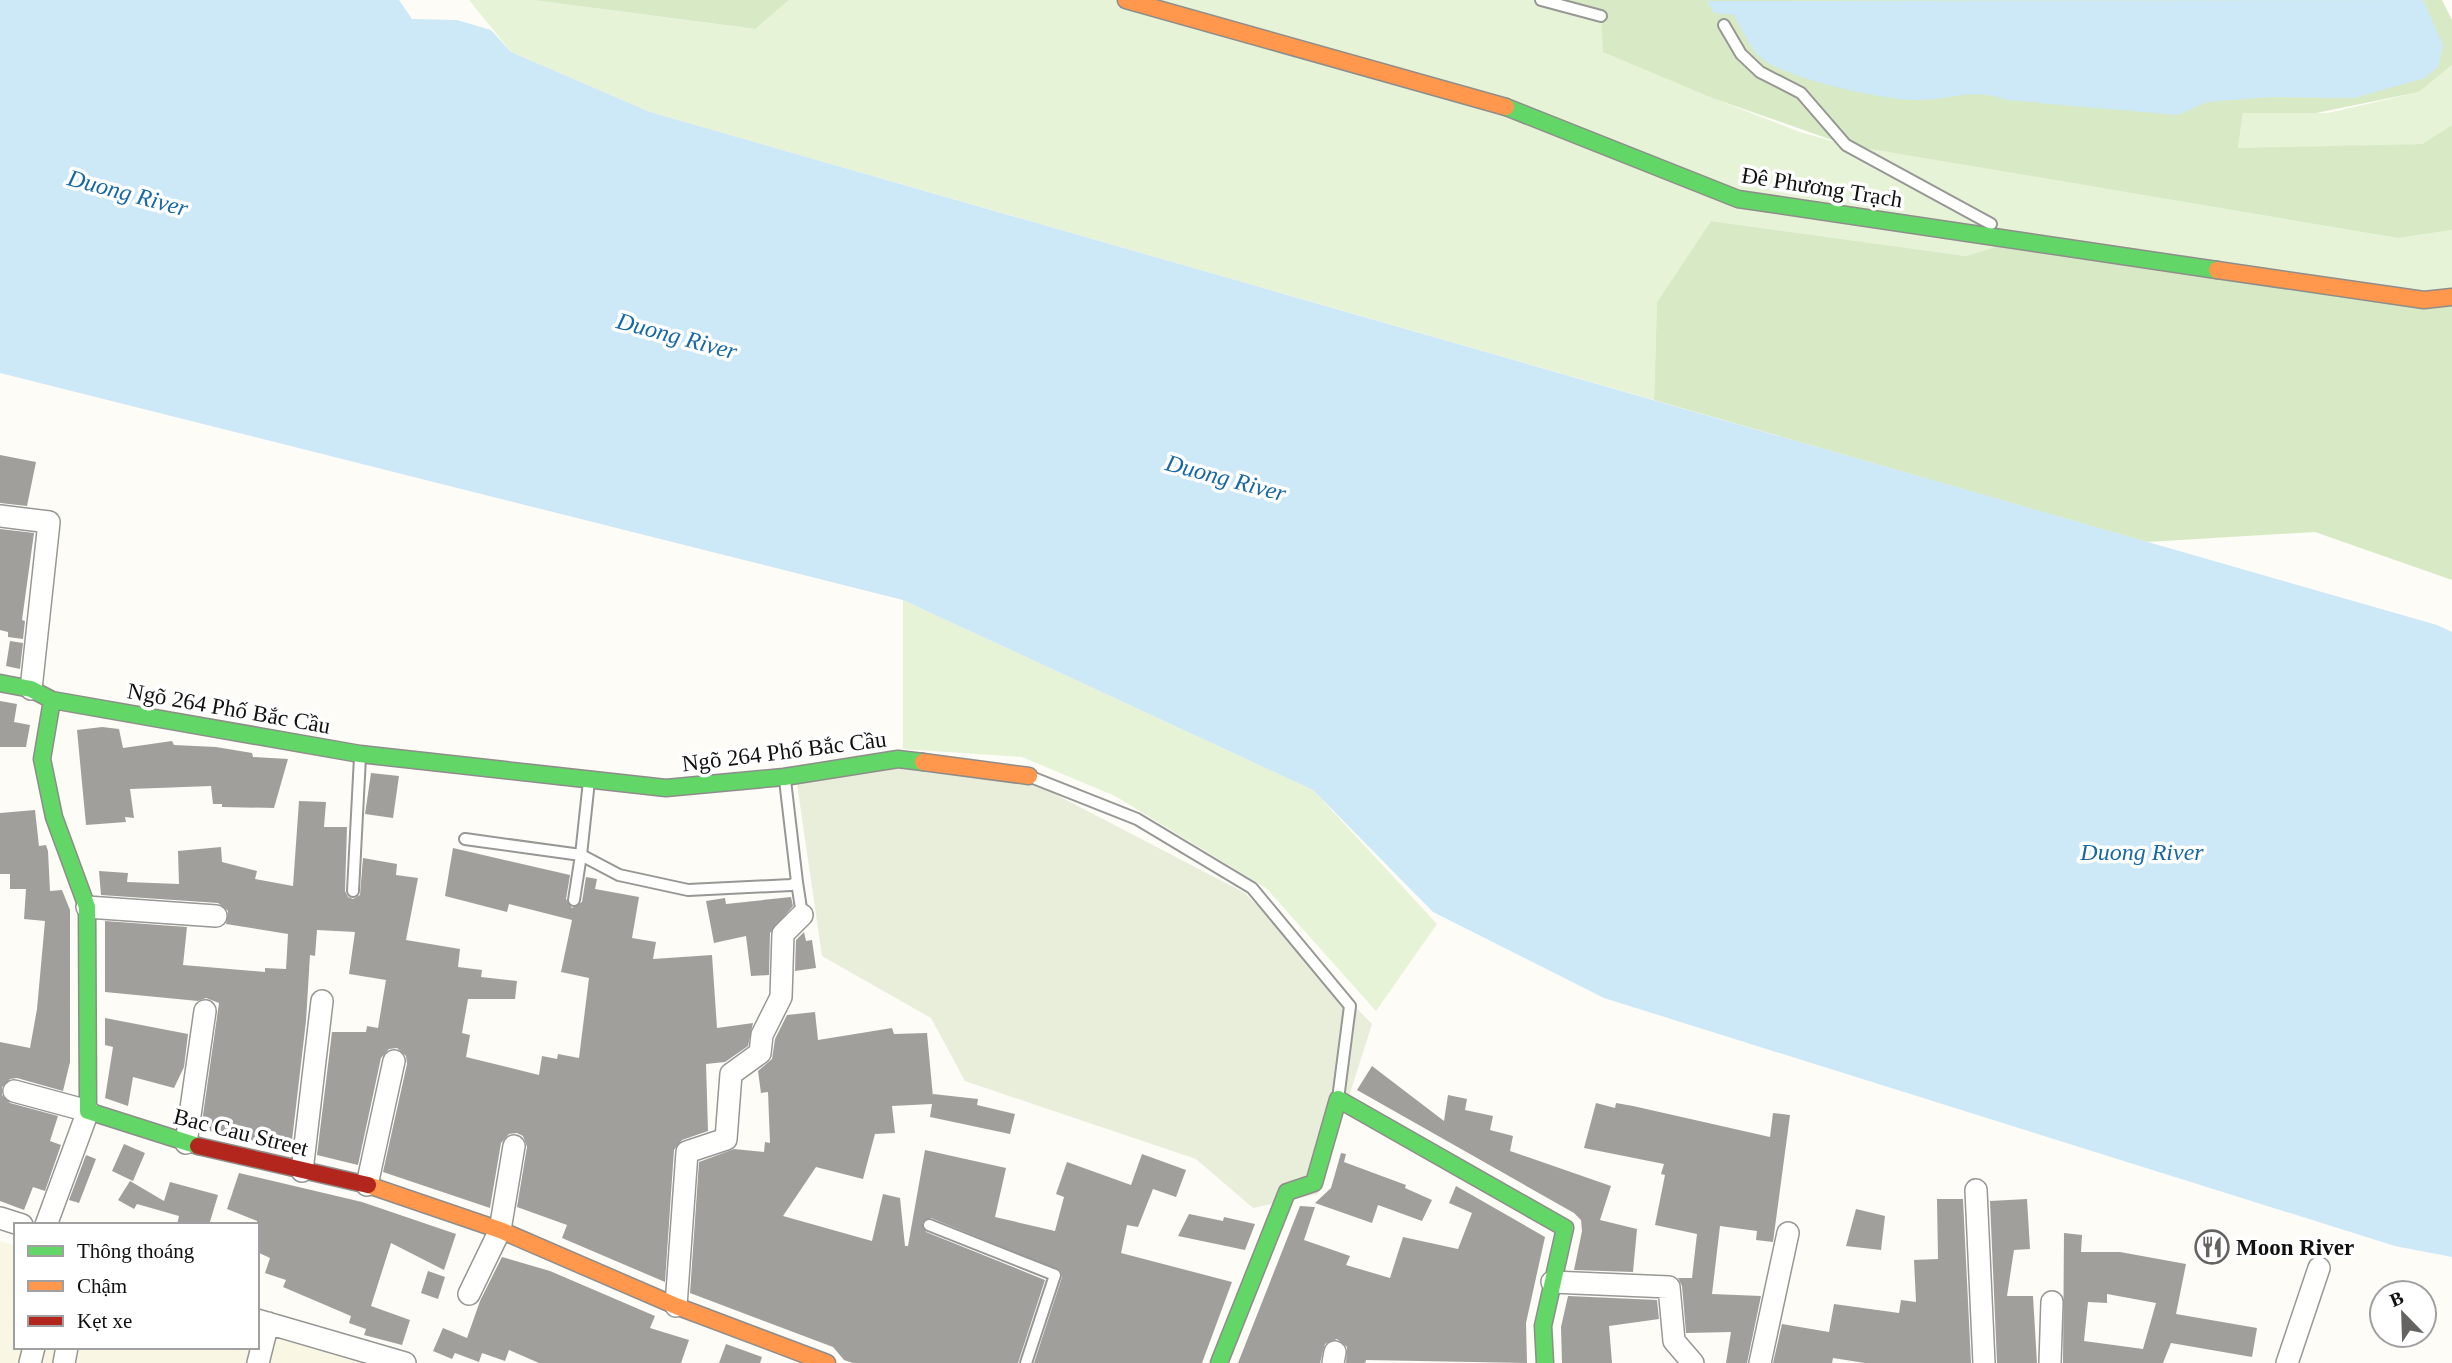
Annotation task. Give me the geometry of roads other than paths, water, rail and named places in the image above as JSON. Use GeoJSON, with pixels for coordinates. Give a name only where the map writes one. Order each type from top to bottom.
{"type":"FeatureCollection","features":[{"type":"Feature","properties":{"kind":"street","name":"Đê Phương Trạch"},"geometry":{"type":"LineString","coordinates":[[1126,0],[1509,108],[1738,199],[2424,300],[2452,297]]}},
{"type":"Feature","properties":{"kind":"street"},"geometry":{"type":"LineString","coordinates":[[0,516],[49,522],[31,689]]}},
{"type":"Feature","properties":{"kind":"street"},"geometry":{"type":"LineString","coordinates":[[0,683],[31,689],[52,700],[42,759],[54,817],[87,907],[88,1111],[47,1223]]}},
{"type":"Feature","properties":{"kind":"street","name":"Ngõ 264 Phố Bắc Cầu"},"geometry":{"type":"LineString","coordinates":[[52,700],[360,754],[666,788],[784,777],[898,759],[1029,776]]}},
{"type":"Feature","properties":{"kind":"street"},"geometry":{"type":"LineString","coordinates":[[87,907],[216,916]]}},
{"type":"Feature","properties":{"kind":"street"},"geometry":{"type":"LineString","coordinates":[[676,1306],[687,1152],[726,1139],[731,1074],[760,1053],[762,1035],[781,997],[783,934],[802,915]]}},
{"type":"Feature","properties":{"kind":"street"},"geometry":{"type":"LineString","coordinates":[[302,1171],[322,1001]]}},
{"type":"Feature","properties":{"kind":"street"},"geometry":{"type":"LineString","coordinates":[[186,1143],[205,1011]]}},
{"type":"Feature","properties":{"kind":"street"},"geometry":{"type":"LineString","coordinates":[[367,1185],[394,1062]]}},
{"type":"Feature","properties":{"kind":"street"},"geometry":{"type":"LineString","coordinates":[[14,1091],[88,1111]]}},
{"type":"Feature","properties":{"kind":"street"},"geometry":{"type":"LineString","coordinates":[[1219,1363],[1287,1192],[1314,1183],[1338,1100],[1565,1228],[1543,1326],[1545,1363]]}},
{"type":"Feature","properties":{"kind":"street","name":"Bac Cau Street"},"geometry":{"type":"LineString","coordinates":[[88,1111],[186,1143],[367,1185],[500,1230],[676,1306],[827,1363]]}},
{"type":"Feature","properties":{"kind":"street"},"geometry":{"type":"LineString","coordinates":[[469,1294],[500,1230],[514,1146]]}},
{"type":"Feature","properties":{"kind":"street"},"geometry":{"type":"LineString","coordinates":[[1976,1190],[1984,1363]]}},
{"type":"Feature","properties":{"kind":"street"},"geometry":{"type":"LineString","coordinates":[[1760,1363],[1788,1233]]}},
{"type":"Feature","properties":{"kind":"street"},"geometry":{"type":"LineString","coordinates":[[2287,1363],[2319,1268]]}},
{"type":"Feature","properties":{"kind":"street"},"geometry":{"type":"LineString","coordinates":[[1552,1282],[1669,1287],[1674,1341],[1693,1363]]}},
{"type":"Feature","properties":{"kind":"street"},"geometry":{"type":"LineString","coordinates":[[2050,1363],[2052,1302]]}},
{"type":"Feature","properties":{"kind":"street"},"geometry":{"type":"LineString","coordinates":[[258,1363],[263,1322],[405,1363]]}},
{"type":"Feature","properties":{"kind":"lane"},"geometry":{"type":"LineString","coordinates":[[1541,0],[1601,16]]}},
{"type":"Feature","properties":{"kind":"lane"},"geometry":{"type":"LineString","coordinates":[[1724,25],[1741,54],[1760,72],[1801,93],[1846,145],[1940,194],[2018,240]]}},
{"type":"Feature","properties":{"kind":"lane"},"geometry":{"type":"LineString","coordinates":[[353,891],[360,754]]}},
{"type":"Feature","properties":{"kind":"lane","name":"Ngõ 264 Phố Bắc Cầu"},"geometry":{"type":"LineString","coordinates":[[1029,776],[1137,819],[1252,888],[1350,1006],[1338,1100]]}},
{"type":"Feature","properties":{"kind":"lane"},"geometry":{"type":"LineString","coordinates":[[784,777],[802,915]]}},
{"type":"Feature","properties":{"kind":"lane"},"geometry":{"type":"LineString","coordinates":[[574,900],[589,780]]}},
{"type":"Feature","properties":{"kind":"lane"},"geometry":{"type":"LineString","coordinates":[[465,839],[581,855],[619,875],[688,890],[791,885],[797,882]]}},
{"type":"Feature","properties":{"kind":"lane"},"geometry":{"type":"LineString","coordinates":[[929,1225],[1055,1275],[1026,1363]]}},
{"type":"Feature","properties":{"kind":"water","name":"Duong River"},"geometry":{"type":"Polygon","coordinates":[[[0,0],[399,0],[412,19],[457,20],[491,30],[511,52],[650,112],[2437,625],[2452,632],[2452,1257],[2395,1246],[1604,998],[1433,912],[1313,790],[903,600],[0,373],[0,0]]]}},
{"type":"Feature","properties":{"kind":"water"},"geometry":{"type":"Polygon","coordinates":[[[2423,0],[2443,45],[2438,67],[2425,78],[2354,98],[2270,97],[2207,102],[2178,115],[2007,100],[1985,95],[1907,100],[1834,87],[1768,62],[1753,49],[1734,15],[1714,13],[1707,1],[2423,0]]]}},
{"type":"Feature","properties":{"kind":"place","name":"Moon River"},"geometry":{"type":"Point","coordinates":[2212,1247]}}]}
